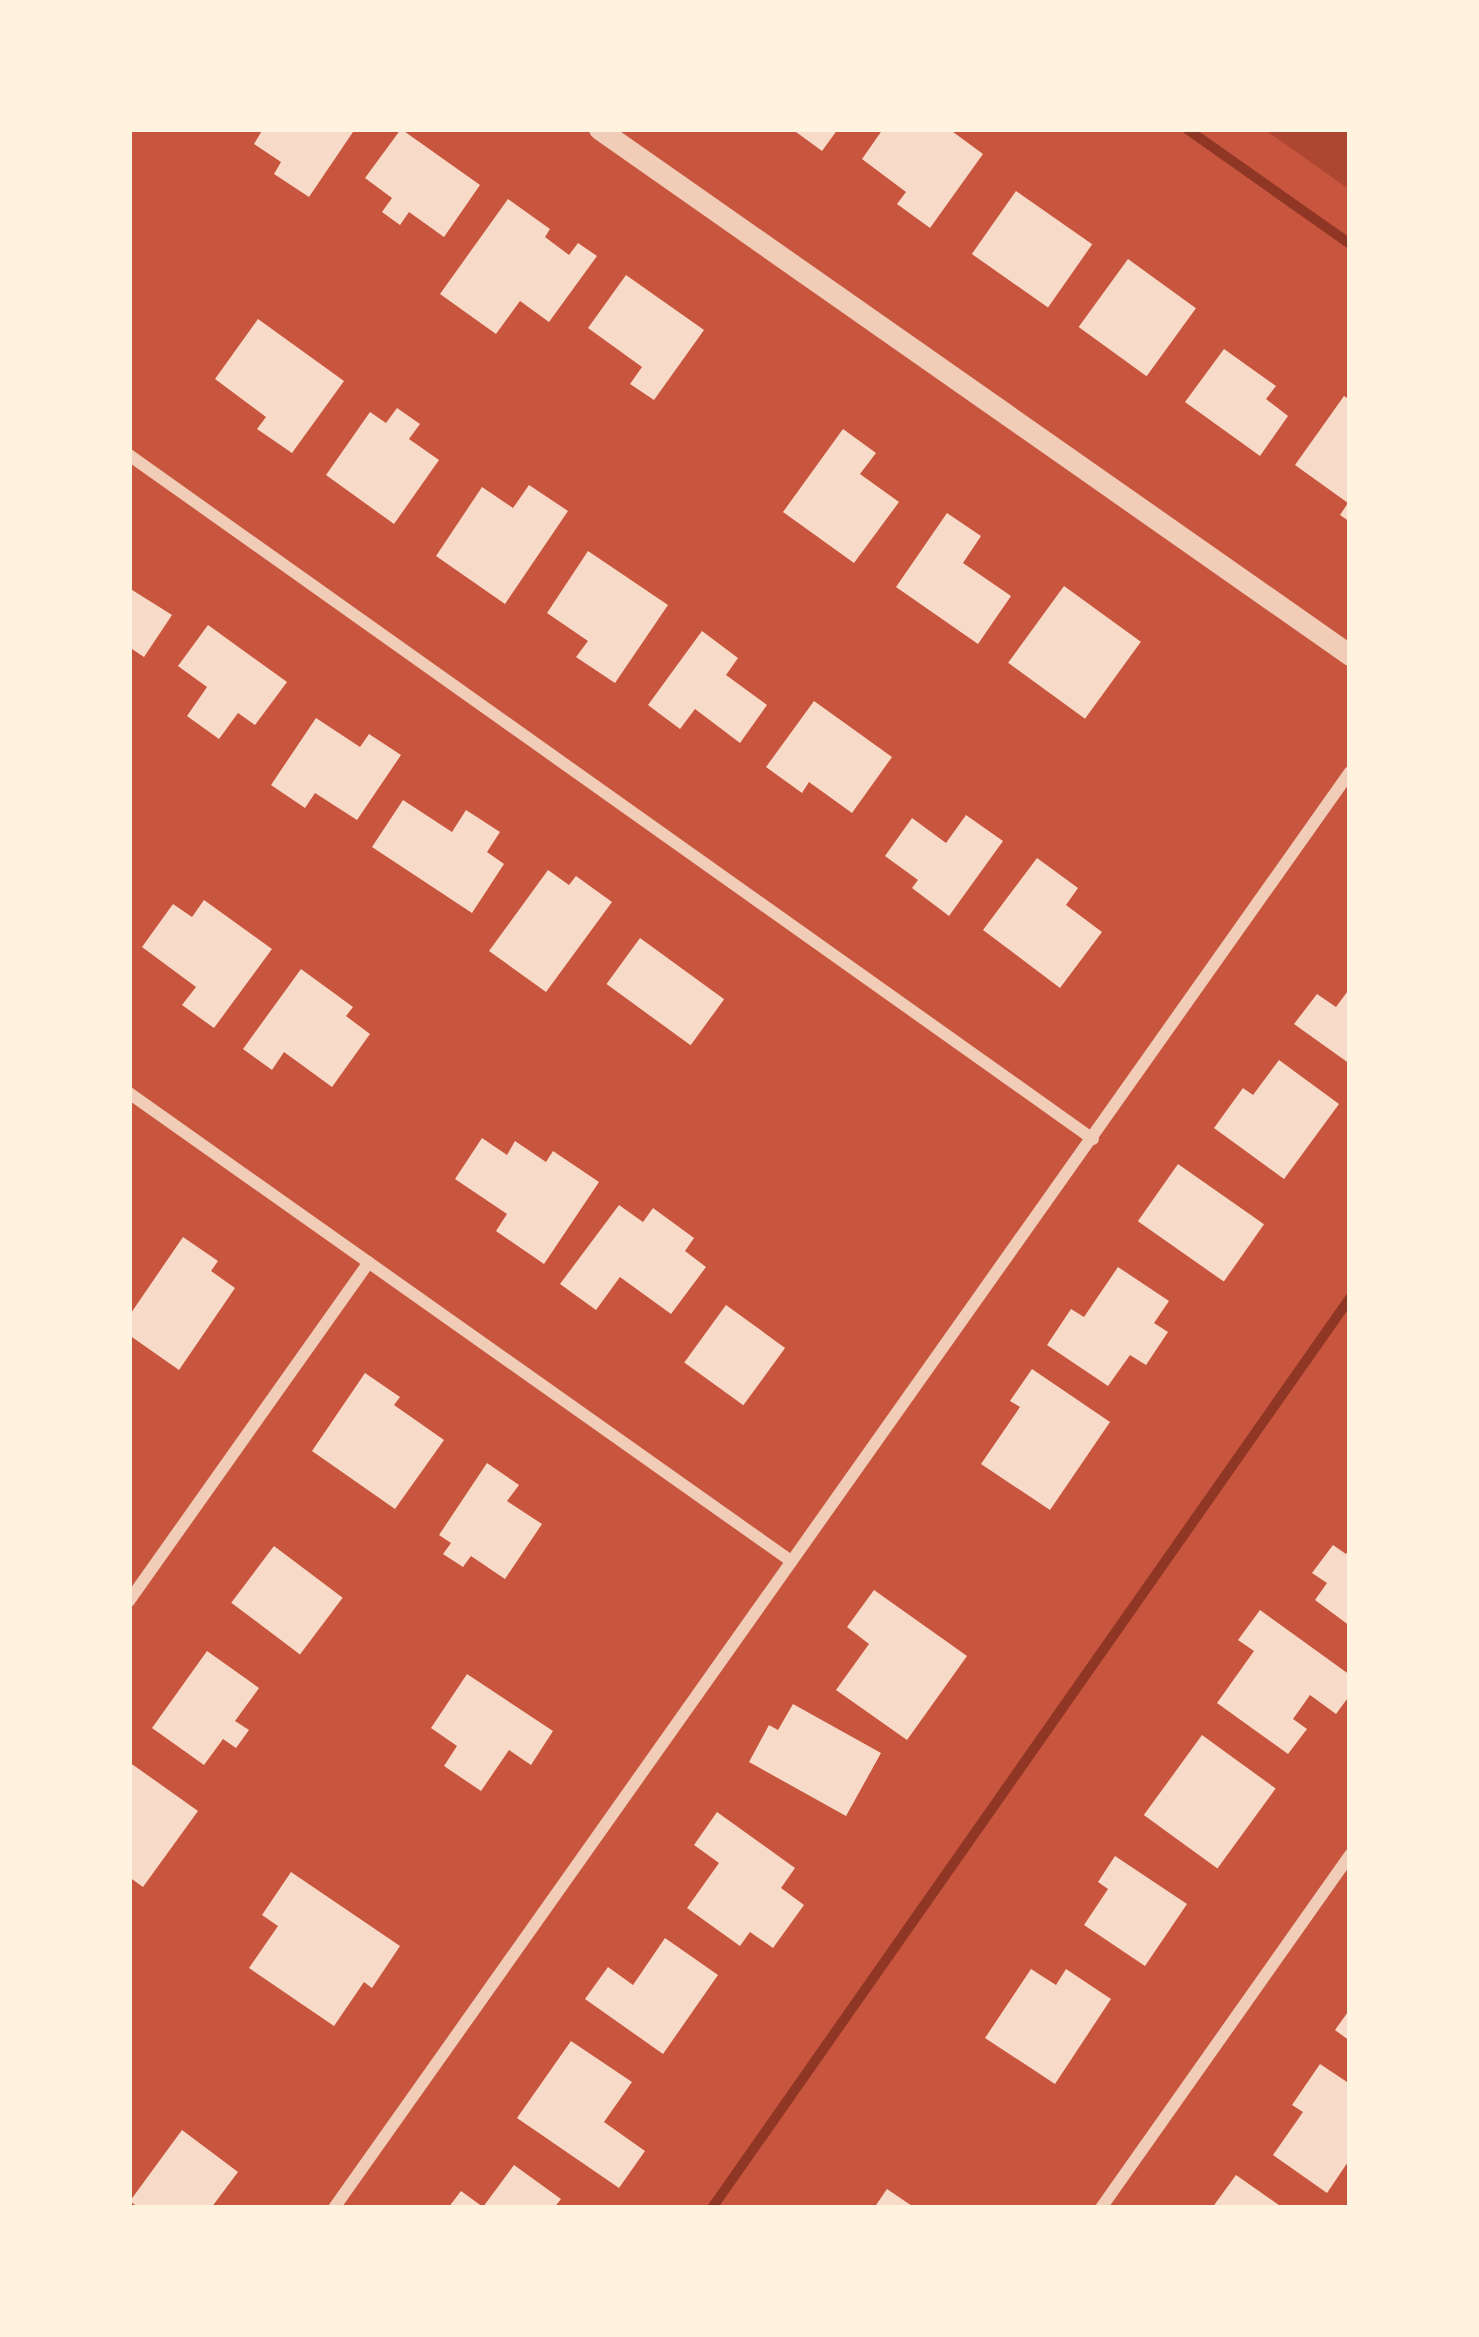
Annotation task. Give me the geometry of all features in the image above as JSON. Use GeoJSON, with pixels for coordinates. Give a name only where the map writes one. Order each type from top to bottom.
{"type":"FeatureCollection","features":[{"type":"Feature","properties":{"kind":"street"},"geometry":{"type":"LineString","coordinates":[[599,129],[1350,655]]}},
{"type":"Feature","properties":{"kind":"street"},"geometry":{"type":"LineString","coordinates":[[129,454],[1093,1138]]}},
{"type":"Feature","properties":{"kind":"street"},"geometry":{"type":"LineString","coordinates":[[334,2208],[1350,772]]}},
{"type":"Feature","properties":{"kind":"street"},"geometry":{"type":"LineString","coordinates":[[129,1093],[791,1562]]}},
{"type":"Feature","properties":{"kind":"street"},"geometry":{"type":"LineString","coordinates":[[129,1600],[369,1262]]}},
{"type":"Feature","properties":{"kind":"street"},"geometry":{"type":"LineString","coordinates":[[1101,2208],[1350,1855]]}},
{"type":"Feature","properties":{"kind":"shaded area"},"geometry":{"type":"Polygon","coordinates":[[[1264,129],[1350,129],[1350,190],[1264,129]]]}},
{"type":"Feature","properties":{"kind":"building"},"geometry":{"type":"Polygon","coordinates":[[[263,129],[355,129],[309,197],[274,174],[281,162],[254,144],[263,129]]]}},
{"type":"Feature","properties":{"kind":"building"},"geometry":{"type":"Polygon","coordinates":[[[401,129],[480,185],[444,237],[409,212],[400,225],[382,212],[392,198],[365,178],[401,129]]]}},
{"type":"Feature","properties":{"kind":"building"},"geometry":{"type":"Polygon","coordinates":[[[792,129],[838,129],[822,151],[792,129]]]}},
{"type":"Feature","properties":{"kind":"building"},"geometry":{"type":"Polygon","coordinates":[[[883,129],[949,129],[983,154],[930,228],[897,204],[906,192],[862,159],[883,129]]]}},
{"type":"Feature","properties":{"kind":"building"},"geometry":{"type":"Polygon","coordinates":[[[1016,191],[1092,244],[1048,307],[972,254],[1016,191]]]}},
{"type":"Feature","properties":{"kind":"building"},"geometry":{"type":"Polygon","coordinates":[[[508,199],[550,229],[545,237],[569,255],[578,243],[597,256],[549,322],[520,301],[496,334],[440,294],[508,199]]]}},
{"type":"Feature","properties":{"kind":"building"},"geometry":{"type":"Polygon","coordinates":[[[1128,259],[1196,308],[1147,376],[1079,327],[1128,259]]]}},
{"type":"Feature","properties":{"kind":"building"},"geometry":{"type":"Polygon","coordinates":[[[626,275],[704,330],[654,400],[630,384],[642,367],[588,328],[626,275]]]}},
{"type":"Feature","properties":{"kind":"building"},"geometry":{"type":"Polygon","coordinates":[[[258,319],[344,381],[292,453],[257,429],[266,417],[215,379],[258,319]]]}},
{"type":"Feature","properties":{"kind":"building"},"geometry":{"type":"Polygon","coordinates":[[[1224,349],[1276,386],[1266,399],[1288,416],[1260,456],[1185,402],[1224,349]]]}},
{"type":"Feature","properties":{"kind":"building"},"geometry":{"type":"Polygon","coordinates":[[[1344,396],[1350,400],[1350,522],[1340,515],[1348,503],[1295,465],[1344,396]]]}},
{"type":"Feature","properties":{"kind":"building"},"geometry":{"type":"Polygon","coordinates":[[[397,408],[420,424],[409,439],[439,460],[394,524],[326,475],[370,412],[386,423],[397,408]]]}},
{"type":"Feature","properties":{"kind":"building"},"geometry":{"type":"Polygon","coordinates":[[[843,429],[876,453],[860,474],[899,502],[854,563],[783,512],[843,429]]]}},
{"type":"Feature","properties":{"kind":"building"},"geometry":{"type":"Polygon","coordinates":[[[529,485],[568,511],[505,604],[436,556],[482,487],[513,508],[529,485]]]}},
{"type":"Feature","properties":{"kind":"building"},"geometry":{"type":"Polygon","coordinates":[[[947,513],[981,536],[963,563],[1011,596],[978,644],[896,587],[947,513]]]}},
{"type":"Feature","properties":{"kind":"building"},"geometry":{"type":"Polygon","coordinates":[[[588,551],[668,605],[615,683],[576,657],[588,641],[547,613],[588,551]]]}},
{"type":"Feature","properties":{"kind":"building"},"geometry":{"type":"Polygon","coordinates":[[[1064,586],[1141,642],[1085,719],[1008,663],[1064,586]]]}},
{"type":"Feature","properties":{"kind":"building"},"geometry":{"type":"Polygon","coordinates":[[[129,588],[172,615],[144,657],[129,647],[129,588]]]}},
{"type":"Feature","properties":{"kind":"building"},"geometry":{"type":"Polygon","coordinates":[[[208,625],[287,682],[255,725],[238,713],[219,739],[187,716],[207,687],[178,666],[208,625]]]}},
{"type":"Feature","properties":{"kind":"building"},"geometry":{"type":"Polygon","coordinates":[[[702,631],[738,658],[726,675],[767,705],[740,743],[695,709],[680,729],[648,705],[702,631]]]}},
{"type":"Feature","properties":{"kind":"building"},"geometry":{"type":"Polygon","coordinates":[[[814,701],[892,757],[852,813],[809,782],[802,793],[766,767],[814,701]]]}},
{"type":"Feature","properties":{"kind":"building"},"geometry":{"type":"Polygon","coordinates":[[[316,718],[360,747],[369,734],[401,755],[357,820],[315,793],[305,808],[271,785],[316,718]]]}},
{"type":"Feature","properties":{"kind":"building"},"geometry":{"type":"Polygon","coordinates":[[[403,800],[452,832],[466,810],[500,832],[487,852],[504,864],[472,913],[372,847],[403,800]]]}},
{"type":"Feature","properties":{"kind":"building"},"geometry":{"type":"Polygon","coordinates":[[[966,815],[1003,841],[949,916],[912,888],[918,880],[885,856],[912,818],[946,843],[966,815]]]}},
{"type":"Feature","properties":{"kind":"building"},"geometry":{"type":"Polygon","coordinates":[[[1037,858],[1078,888],[1066,905],[1102,932],[1060,988],[983,930],[1037,858]]]}},
{"type":"Feature","properties":{"kind":"building"},"geometry":{"type":"Polygon","coordinates":[[[548,870],[569,885],[576,876],[612,902],[546,992],[489,951],[548,870]]]}},
{"type":"Feature","properties":{"kind":"building"},"geometry":{"type":"Polygon","coordinates":[[[204,900],[272,949],[214,1028],[182,1005],[196,987],[142,947],[173,904],[192,917],[204,900]]]}},
{"type":"Feature","properties":{"kind":"building"},"geometry":{"type":"Polygon","coordinates":[[[640,938],[724,999],[691,1045],[606,984],[640,938]]]}},
{"type":"Feature","properties":{"kind":"building"},"geometry":{"type":"Polygon","coordinates":[[[301,969],[353,1007],[346,1016],[370,1034],[332,1087],[284,1052],[272,1070],[243,1049],[301,969]]]}},
{"type":"Feature","properties":{"kind":"building"},"geometry":{"type":"Polygon","coordinates":[[[1350,988],[1350,1064],[1294,1024],[1317,994],[1336,1007],[1350,988]]]}},
{"type":"Feature","properties":{"kind":"building"},"geometry":{"type":"Polygon","coordinates":[[[1279,1060],[1339,1104],[1284,1179],[1214,1128],[1243,1088],[1253,1095],[1279,1060]]]}},
{"type":"Feature","properties":{"kind":"building"},"geometry":{"type":"Polygon","coordinates":[[[482,1138],[507,1155],[515,1141],[546,1162],[553,1151],[599,1182],[544,1264],[496,1231],[507,1214],[455,1179],[482,1138]]]}},
{"type":"Feature","properties":{"kind":"building"},"geometry":{"type":"Polygon","coordinates":[[[1178,1164],[1264,1224],[1224,1282],[1138,1221],[1178,1164]]]}},
{"type":"Feature","properties":{"kind":"building"},"geometry":{"type":"Polygon","coordinates":[[[619,1205],[643,1222],[653,1208],[694,1238],[685,1251],[706,1267],[671,1314],[620,1277],[596,1310],[560,1284],[619,1205]]]}},
{"type":"Feature","properties":{"kind":"building"},"geometry":{"type":"Polygon","coordinates":[[[183,1237],[218,1261],[211,1271],[235,1288],[179,1370],[129,1335],[129,1316],[183,1237]]]}},
{"type":"Feature","properties":{"kind":"building"},"geometry":{"type":"Polygon","coordinates":[[[1118,1267],[1169,1301],[1154,1323],[1168,1332],[1146,1365],[1130,1355],[1108,1386],[1047,1345],[1071,1309],[1084,1317],[1118,1267]]]}},
{"type":"Feature","properties":{"kind":"building"},"geometry":{"type":"Polygon","coordinates":[[[726,1305],[785,1348],[743,1405],[684,1362],[726,1305]]]}},
{"type":"Feature","properties":{"kind":"building"},"geometry":{"type":"Polygon","coordinates":[[[1032,1369],[1110,1422],[1050,1510],[981,1464],[1020,1407],[1010,1401],[1032,1369]]]}},
{"type":"Feature","properties":{"kind":"building"},"geometry":{"type":"Polygon","coordinates":[[[365,1373],[400,1397],[394,1405],[444,1440],[395,1509],[312,1451],[365,1373]]]}},
{"type":"Feature","properties":{"kind":"building"},"geometry":{"type":"Polygon","coordinates":[[[487,1463],[519,1485],[507,1501],[542,1524],[505,1579],[471,1556],[463,1567],[443,1554],[451,1543],[439,1535],[487,1463]]]}},
{"type":"Feature","properties":{"kind":"building"},"geometry":{"type":"Polygon","coordinates":[[[1333,1545],[1346,1554],[1350,1548],[1350,1626],[1315,1600],[1327,1583],[1312,1573],[1333,1545]]]}},
{"type":"Feature","properties":{"kind":"building"},"geometry":{"type":"Polygon","coordinates":[[[274,1546],[343,1598],[300,1654],[231,1603],[274,1546]]]}},
{"type":"Feature","properties":{"kind":"building"},"geometry":{"type":"Polygon","coordinates":[[[874,1590],[967,1656],[907,1740],[836,1690],[869,1644],[847,1627],[874,1590]]]}},
{"type":"Feature","properties":{"kind":"building"},"geometry":{"type":"Polygon","coordinates":[[[1260,1610],[1350,1675],[1350,1695],[1336,1714],[1310,1695],[1293,1719],[1307,1729],[1288,1754],[1217,1703],[1254,1651],[1238,1640],[1260,1610]]]}},
{"type":"Feature","properties":{"kind":"building"},"geometry":{"type":"Polygon","coordinates":[[[207,1651],[259,1688],[235,1721],[249,1730],[236,1748],[223,1739],[204,1765],[152,1728],[207,1651]]]}},
{"type":"Feature","properties":{"kind":"building"},"geometry":{"type":"Polygon","coordinates":[[[467,1674],[553,1731],[531,1765],[509,1750],[481,1791],[444,1766],[457,1746],[431,1728],[467,1674]]]}},
{"type":"Feature","properties":{"kind":"building"},"geometry":{"type":"Polygon","coordinates":[[[793,1704],[881,1753],[846,1816],[749,1762],[769,1725],[778,1730],[793,1704]]]}},
{"type":"Feature","properties":{"kind":"building"},"geometry":{"type":"Polygon","coordinates":[[[1202,1735],[1276,1788],[1217,1869],[1144,1815],[1202,1735]]]}},
{"type":"Feature","properties":{"kind":"building"},"geometry":{"type":"Polygon","coordinates":[[[129,1762],[198,1811],[143,1887],[129,1877],[129,1762]]]}},
{"type":"Feature","properties":{"kind":"building"},"geometry":{"type":"Polygon","coordinates":[[[717,1812],[795,1868],[781,1888],[804,1905],[773,1948],[750,1932],[740,1946],[687,1908],[719,1863],[694,1845],[717,1812]]]}},
{"type":"Feature","properties":{"kind":"building"},"geometry":{"type":"Polygon","coordinates":[[[1115,1856],[1187,1904],[1145,1966],[1084,1925],[1108,1889],[1098,1882],[1115,1856]]]}},
{"type":"Feature","properties":{"kind":"building"},"geometry":{"type":"Polygon","coordinates":[[[291,1872],[400,1946],[372,1988],[364,1982],[334,2026],[249,1968],[278,1926],[262,1915],[291,1872]]]}},
{"type":"Feature","properties":{"kind":"building"},"geometry":{"type":"Polygon","coordinates":[[[665,1938],[718,1975],[663,2054],[585,1999],[608,1967],[633,1985],[665,1938]]]}},
{"type":"Feature","properties":{"kind":"building"},"geometry":{"type":"Polygon","coordinates":[[[1031,1969],[1056,1985],[1066,1969],[1111,1999],[1055,2084],[985,2038],[1031,1969]]]}},
{"type":"Feature","properties":{"kind":"building"},"geometry":{"type":"Polygon","coordinates":[[[1350,2009],[1350,2041],[1335,2030],[1350,2009]]]}},
{"type":"Feature","properties":{"kind":"building"},"geometry":{"type":"Polygon","coordinates":[[[571,2041],[632,2082],[604,2122],[645,2151],[619,2188],[517,2118],[571,2041]]]}},
{"type":"Feature","properties":{"kind":"building"},"geometry":{"type":"Polygon","coordinates":[[[1320,2064],[1350,2084],[1350,2159],[1327,2193],[1273,2155],[1303,2112],[1292,2105],[1320,2064]]]}},
{"type":"Feature","properties":{"kind":"building"},"geometry":{"type":"Polygon","coordinates":[[[182,2130],[238,2172],[211,2208],[139,2208],[130,2201],[182,2130]]]}},
{"type":"Feature","properties":{"kind":"building"},"geometry":{"type":"Polygon","coordinates":[[[514,2165],[561,2199],[554,2208],[448,2208],[461,2191],[483,2207],[514,2165]]]}},
{"type":"Feature","properties":{"kind":"building"},"geometry":{"type":"Polygon","coordinates":[[[1236,2175],[1283,2208],[1212,2208],[1236,2175]]]}},
{"type":"Feature","properties":{"kind":"building"},"geometry":{"type":"Polygon","coordinates":[[[887,2189],[915,2208],[874,2208],[887,2189]]]}},
{"type":"Feature","properties":{"kind":"waterway"},"geometry":{"type":"LineString","coordinates":[[1187,129],[1350,244]]}},
{"type":"Feature","properties":{"kind":"waterway"},"geometry":{"type":"LineString","coordinates":[[712,2208],[1350,1298]]}}]}
